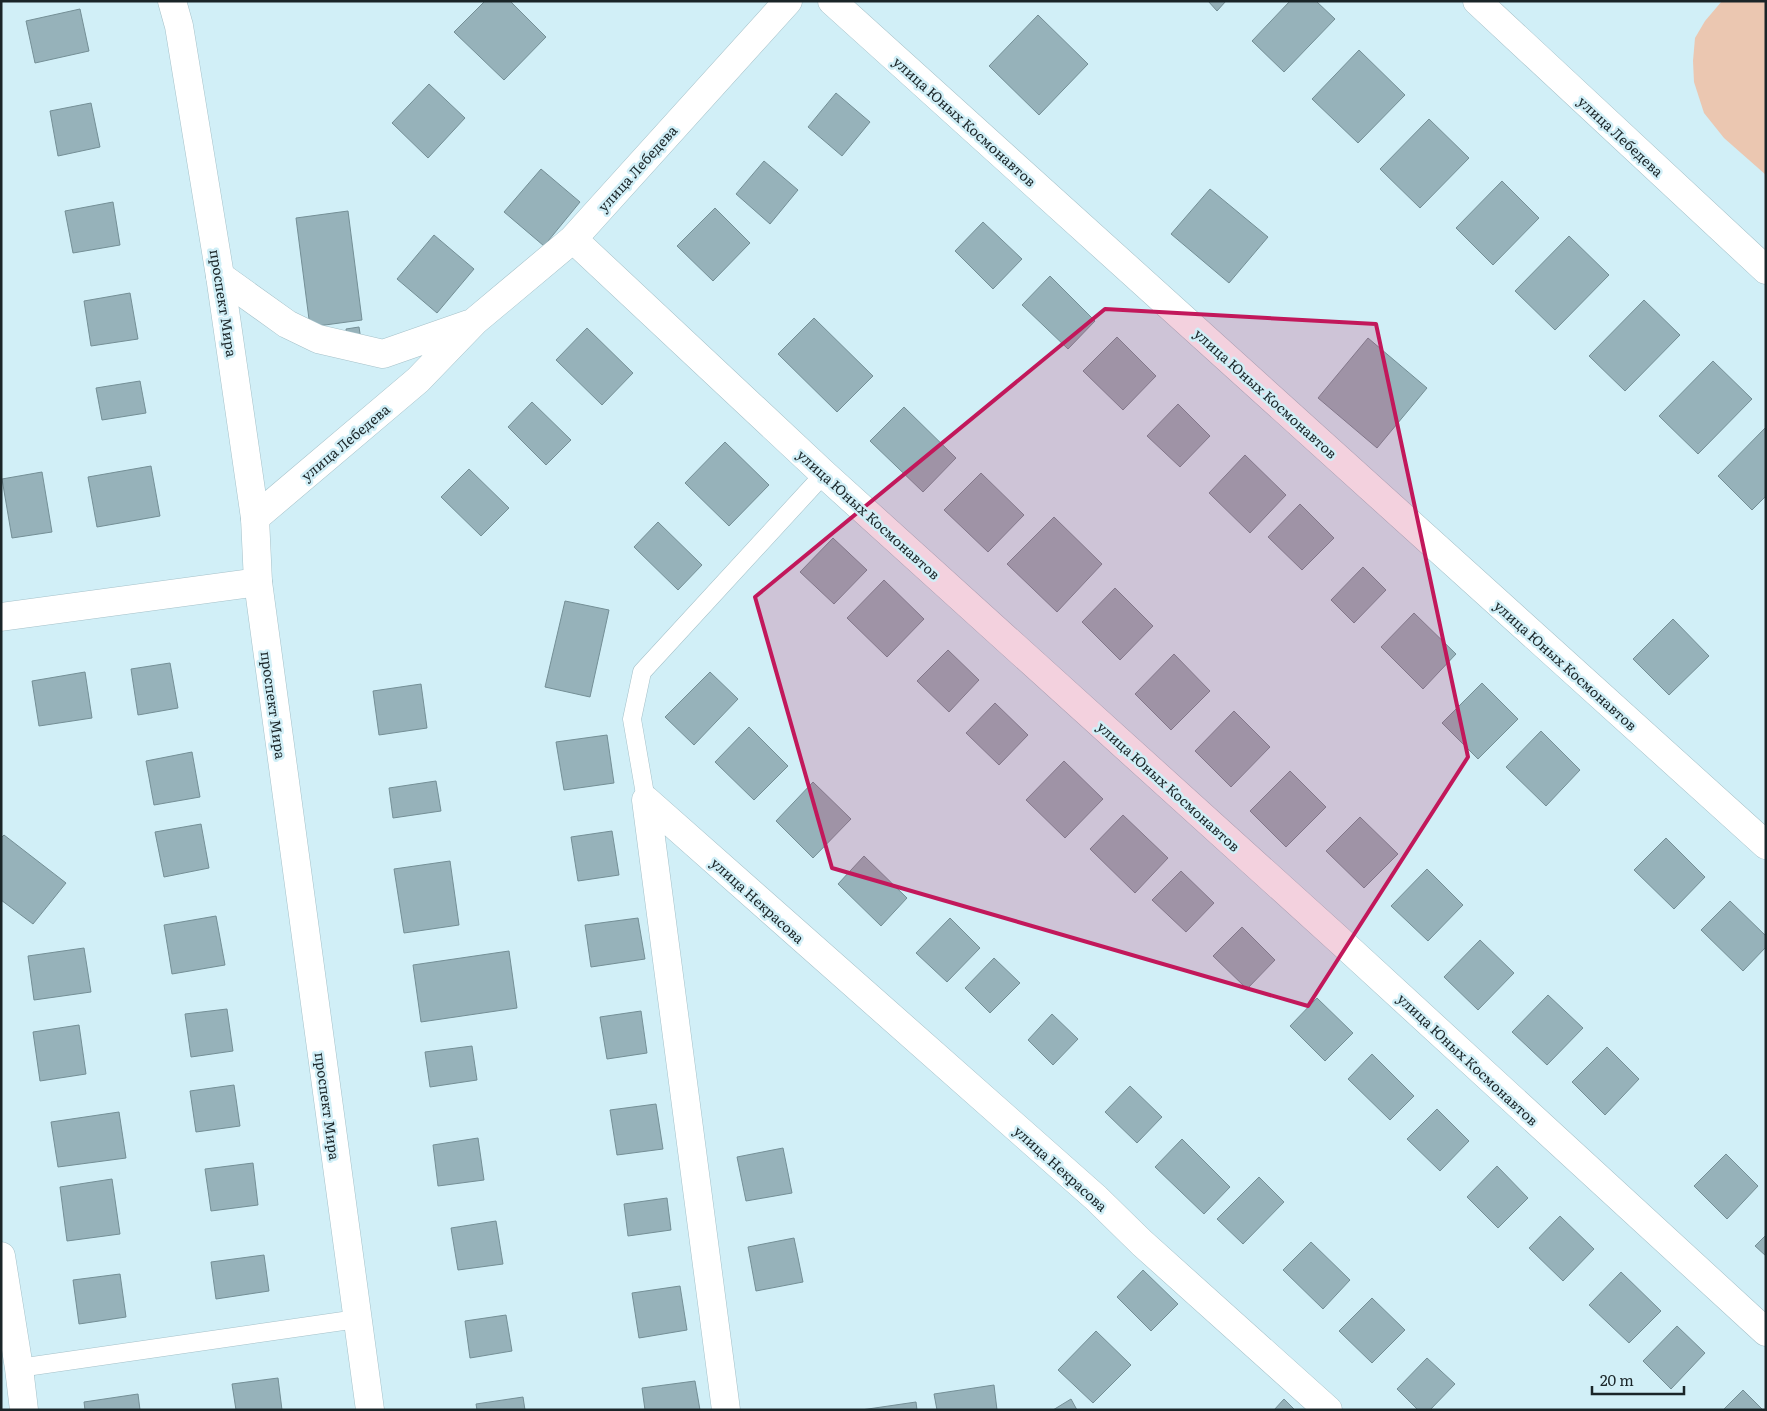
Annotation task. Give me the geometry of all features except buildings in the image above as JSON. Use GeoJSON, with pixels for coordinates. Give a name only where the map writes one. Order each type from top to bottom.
{"type":"FeatureCollection","features":[{"type":"Feature","properties":{"kind":"street","name":"проспект Мира"},"geometry":{"type":"LineString","coordinates":[[172,1],[179,26],[220,276],[255,518],[258,582],[370,1410]]}},
{"type":"Feature","properties":{"kind":"street","name":"улица Лебедева"},"geometry":{"type":"LineString","coordinates":[[255,518],[418,380],[475,322],[573,240],[788,1]]}},
{"type":"Feature","properties":{"kind":"street","name":"улица Юных Космонавтов"},"geometry":{"type":"LineString","coordinates":[[832,1],[1766,845]]}},
{"type":"Feature","properties":{"kind":"street","name":"улица Лебедева"},"geometry":{"type":"LineString","coordinates":[[1477,1],[1766,270]]}},
{"type":"Feature","properties":{"kind":"street","name":"улица Юных Космонавтов"},"geometry":{"type":"LineString","coordinates":[[573,240],[824,474],[1338,939],[1766,1332]]}},
{"type":"Feature","properties":{"kind":"street","name":"улица Лебедева"},"geometry":{"type":"LineString","coordinates":[[220,276],[287,324],[318,339],[383,354],[475,322]]}},
{"type":"Feature","properties":{"kind":"street"},"geometry":{"type":"LineString","coordinates":[[1,616],[258,582]]}},
{"type":"Feature","properties":{"kind":"street"},"geometry":{"type":"LineString","coordinates":[[646,800],[726,1410]]}},
{"type":"Feature","properties":{"kind":"street","name":"улица Некрасова"},"geometry":{"type":"LineString","coordinates":[[646,800],[1096,1198],[1149,1249],[1328,1410]]}},
{"type":"Feature","properties":{"kind":"street"},"geometry":{"type":"LineString","coordinates":[[1,1256],[24,1410]]}},
{"type":"Feature","properties":{"kind":"lane"},"geometry":{"type":"LineString","coordinates":[[646,800],[632,719],[642,672],[824,474]]}},
{"type":"Feature","properties":{"kind":"lane"},"geometry":{"type":"LineString","coordinates":[[19,1368],[357,1319]]}},
{"type":"Feature","properties":{"kind":"highlighted area"},"geometry":{"type":"Polygon","coordinates":[[[1105,309],[1376,324],[1468,757],[1308,1006],[832,868],[755,597],[1105,309]]]}},
{"type":"Feature","properties":{"kind":"shaded area"},"geometry":{"type":"Polygon","coordinates":[[[1722,1],[1766,1],[1766,175],[1724,138],[1704,113],[1694,82],[1695,38],[1705,21],[1722,1]]]}}]}
